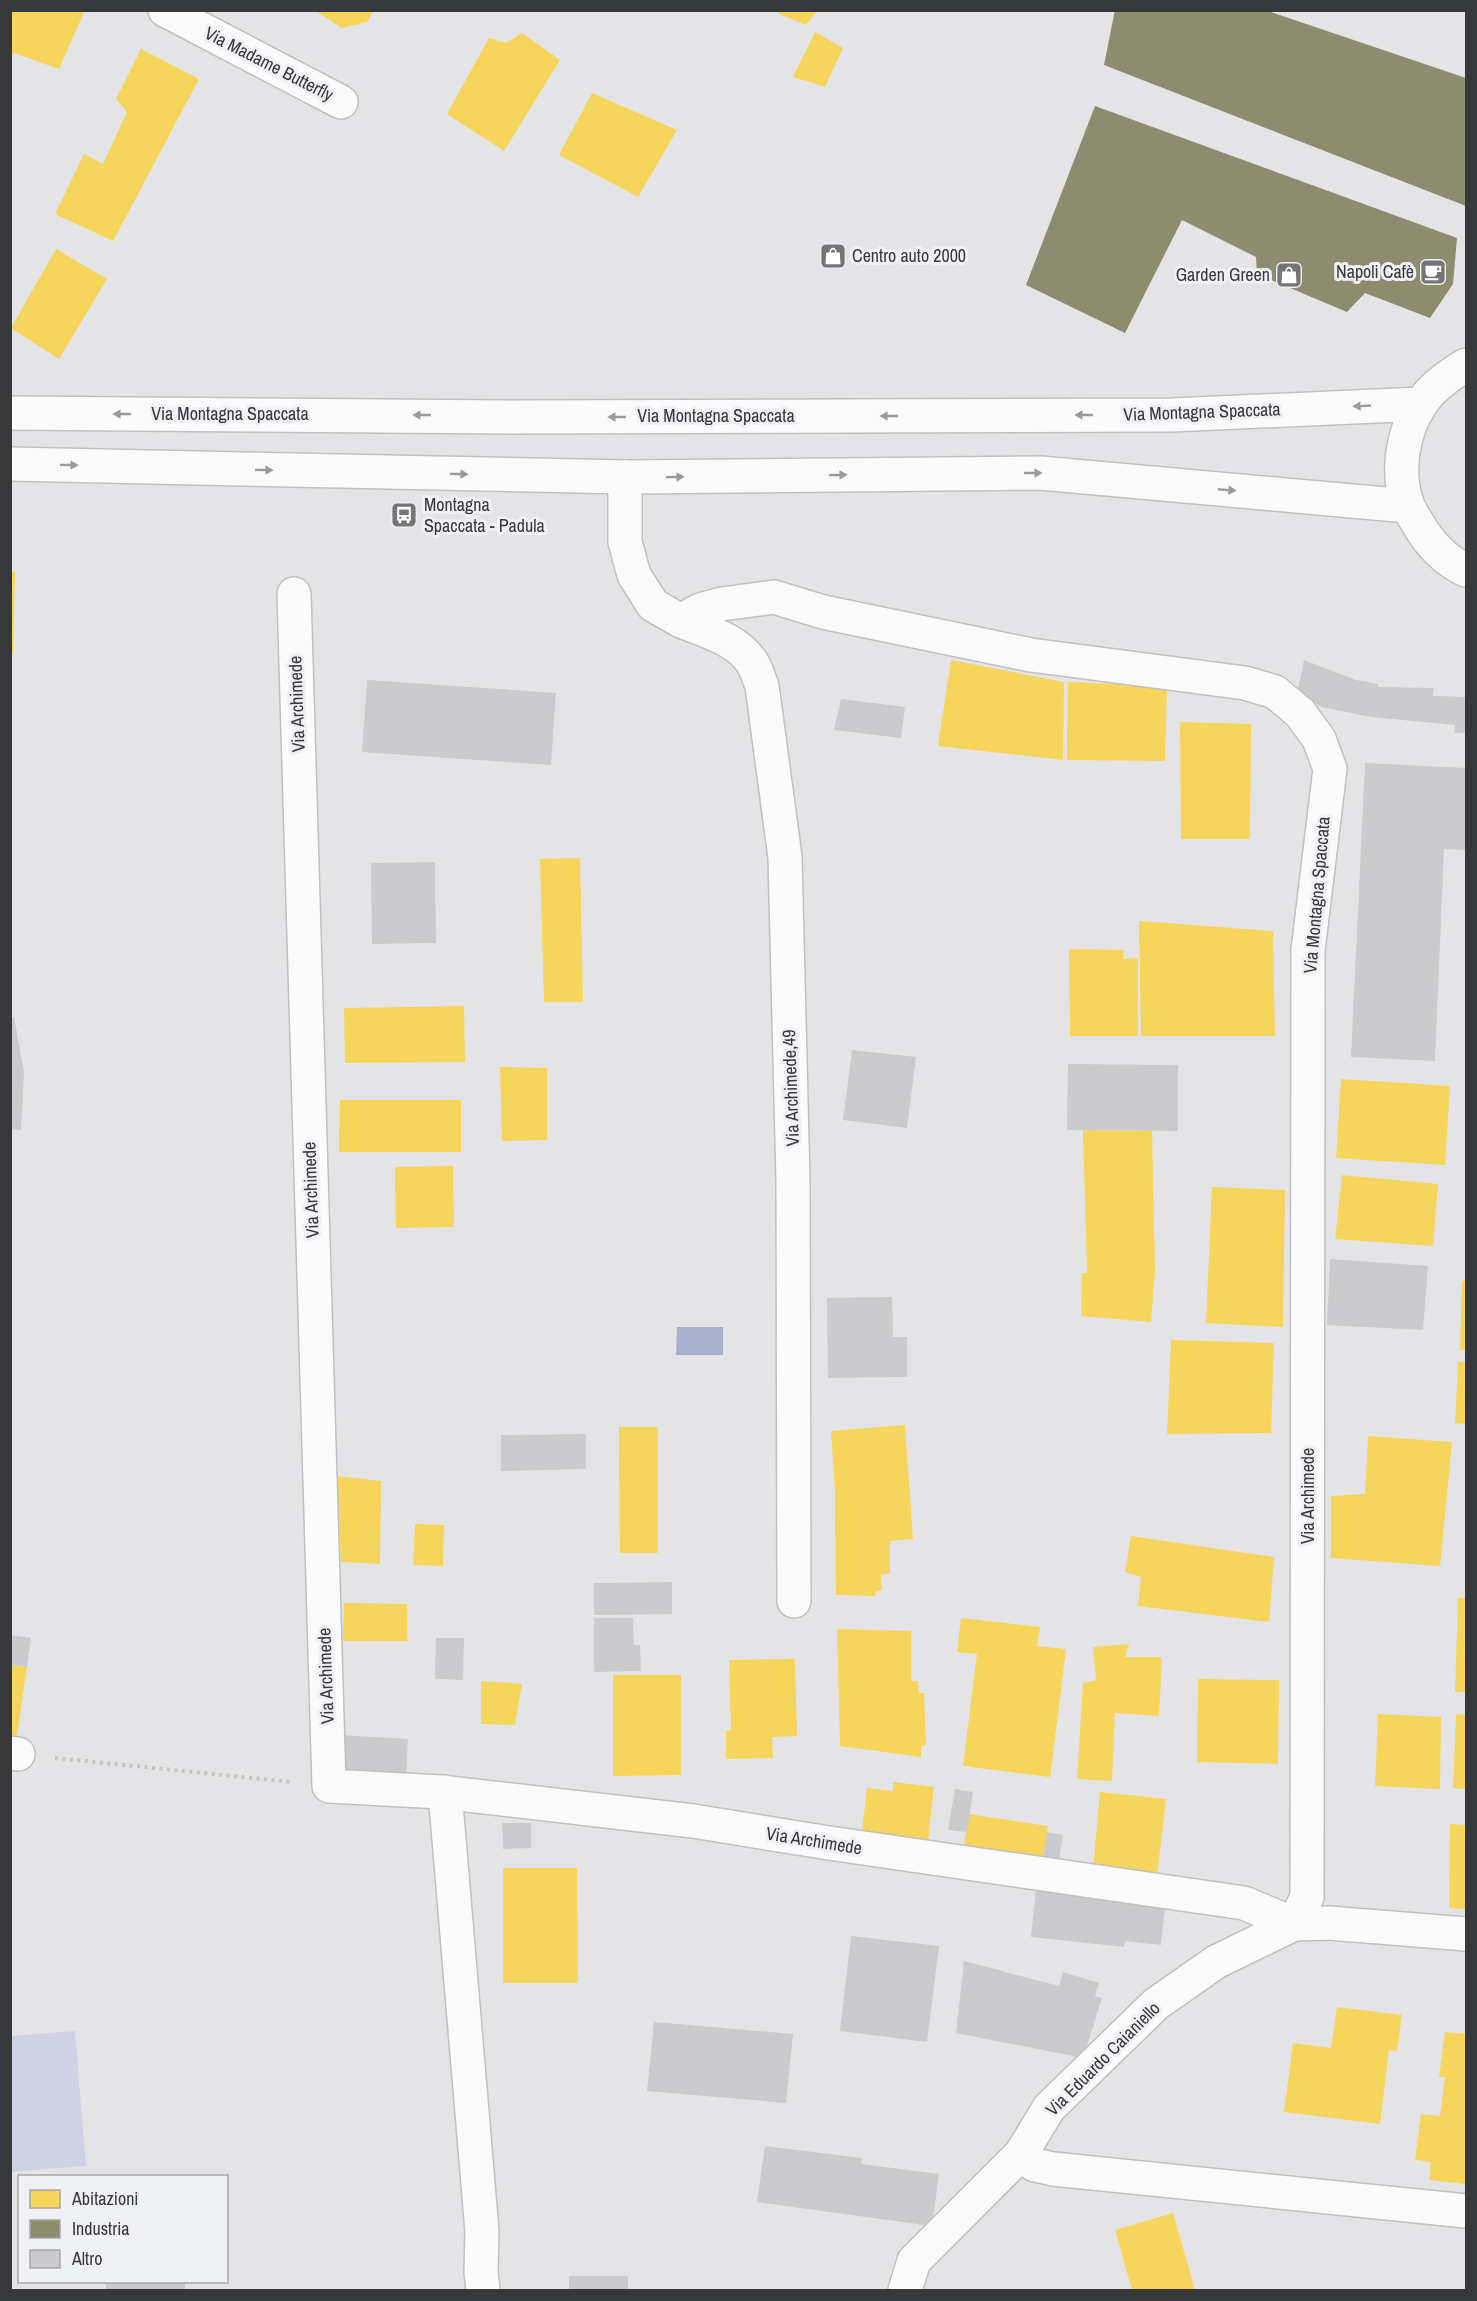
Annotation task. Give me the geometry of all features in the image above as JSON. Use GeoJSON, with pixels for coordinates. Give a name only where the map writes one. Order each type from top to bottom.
{"type":"FeatureCollection","features":[{"type":"Feature","properties":{"kind":"street","name":"Via Madame Butterfly"},"geometry":{"type":"LineString","coordinates":[[165,10],[341,102]]}},
{"type":"Feature","properties":{"kind":"street"},"geometry":{"type":"LineString","coordinates":[[1466,364],[1445,378],[1421,404],[1406,436],[1402,471],[1408,506],[1428,540],[1457,566],[1467,570]]}},
{"type":"Feature","properties":{"kind":"street","name":"Via Montagna Spaccata"},"geometry":{"type":"LineString","coordinates":[[10,413],[513,417],[1172,415],[1421,404]]}},
{"type":"Feature","properties":{"kind":"street"},"geometry":{"type":"LineString","coordinates":[[10,464],[625,477],[1040,473],[1408,506]]}},
{"type":"Feature","properties":{"kind":"street"},"geometry":{"type":"LineString","coordinates":[[625,477],[625,542],[634,575],[653,605],[681,621]]}},
{"type":"Feature","properties":{"kind":"street","name":"Via Archimede"},"geometry":{"type":"LineString","coordinates":[[294,594],[329,1786],[446,1792],[693,1821],[886,1852],[1245,1903],[1294,1924],[1329,1923],[1467,1934]]}},
{"type":"Feature","properties":{"kind":"street","name":"Via Montagna Spaccata"},"geometry":{"type":"LineString","coordinates":[[681,621],[700,610],[722,604],[774,597],[823,612],[1031,655],[1245,683],[1275,692],[1300,713],[1319,739],[1330,769],[1308,950],[1309,1065]]}},
{"type":"Feature","properties":{"kind":"street","name":"Via Archimede,49"},"geometry":{"type":"LineString","coordinates":[[681,621],[730,642],[744,652],[754,665],[762,686],[784,857],[793,1181],[794,1601]]}},
{"type":"Feature","properties":{"kind":"street","name":"Via Archimede"},"geometry":{"type":"LineString","coordinates":[[1294,1924],[1307,1897],[1309,1065]]}},
{"type":"Feature","properties":{"kind":"street"},"geometry":{"type":"LineString","coordinates":[[446,1792],[482,2231],[483,2290]]}},
{"type":"Feature","properties":{"kind":"street","name":"Via Eduardo Caianiello"},"geometry":{"type":"LineString","coordinates":[[905,2290],[914,2261],[1021,2154],[1049,2108],[1156,2004],[1216,1962],[1294,1924]]}},
{"type":"Feature","properties":{"kind":"street"},"geometry":{"type":"LineString","coordinates":[[1021,2154],[1035,2165],[1053,2169],[1467,2211]]}},
{"type":"Feature","properties":{"kind":"path"},"geometry":{"type":"LineString","coordinates":[[14,1754],[329,1786]]}},
{"type":"Feature","properties":{"kind":"shaded area"},"geometry":{"type":"Polygon","coordinates":[[[75,2031],[86,2166],[11,2172],[11,2036],[75,2031]]]}},
{"type":"Feature","properties":{"kind":"water"},"geometry":{"type":"Polygon","coordinates":[[[677,1327],[723,1327],[723,1355],[676,1355],[677,1327]]]}},
{"type":"Feature","properties":{"kind":"building: Abitazioni"},"geometry":{"type":"Polygon","coordinates":[[[10,10],[85,10],[59,69],[14,53],[10,57],[10,10]]]}},
{"type":"Feature","properties":{"kind":"building: Abitazioni"},"geometry":{"type":"Polygon","coordinates":[[[314,10],[374,10],[367,22],[342,28],[314,10]]]}},
{"type":"Feature","properties":{"kind":"building: Abitazioni"},"geometry":{"type":"Polygon","coordinates":[[[777,10],[818,10],[806,25],[779,14],[777,10]]]}},
{"type":"Feature","properties":{"kind":"building: Abitazioni"},"geometry":{"type":"Polygon","coordinates":[[[815,32],[843,48],[825,87],[793,77],[815,32]]]}},
{"type":"Feature","properties":{"kind":"building: Abitazioni"},"geometry":{"type":"Polygon","coordinates":[[[522,33],[560,60],[504,151],[447,114],[489,38],[506,43],[522,33]]]}},
{"type":"Feature","properties":{"kind":"building: Abitazioni"},"geometry":{"type":"Polygon","coordinates":[[[141,49],[199,79],[113,241],[55,214],[84,154],[103,164],[127,112],[116,99],[141,49]]]}},
{"type":"Feature","properties":{"kind":"building: Abitazioni"},"geometry":{"type":"Polygon","coordinates":[[[592,93],[677,130],[638,197],[559,155],[592,93]]]}},
{"type":"Feature","properties":{"kind":"building: Abitazioni"},"geometry":{"type":"Polygon","coordinates":[[[56,249],[107,279],[59,359],[11,328],[56,249]]]}},
{"type":"Feature","properties":{"kind":"building: Abitazioni"},"geometry":{"type":"Polygon","coordinates":[[[10,572],[15,572],[13,653],[10,653],[10,572]]]}},
{"type":"Feature","properties":{"kind":"building: Abitazioni"},"geometry":{"type":"Polygon","coordinates":[[[951,660],[1064,682],[1063,760],[938,746],[951,660]]]}},
{"type":"Feature","properties":{"kind":"building: Abitazioni"},"geometry":{"type":"Polygon","coordinates":[[[1068,682],[1167,686],[1165,761],[1067,760],[1068,682]]]}},
{"type":"Feature","properties":{"kind":"building: Abitazioni"},"geometry":{"type":"Polygon","coordinates":[[[1180,722],[1251,724],[1250,839],[1181,839],[1180,722]]]}},
{"type":"Feature","properties":{"kind":"building: Abitazioni"},"geometry":{"type":"Polygon","coordinates":[[[580,858],[583,1002],[544,1002],[540,859],[580,858]]]}},
{"type":"Feature","properties":{"kind":"building: Abitazioni"},"geometry":{"type":"Polygon","coordinates":[[[1139,921],[1273,931],[1275,1036],[1141,1036],[1139,921]]]}},
{"type":"Feature","properties":{"kind":"building: Abitazioni"},"geometry":{"type":"Polygon","coordinates":[[[1069,949],[1124,950],[1123,959],[1138,958],[1138,1036],[1070,1036],[1069,949]]]}},
{"type":"Feature","properties":{"kind":"building: Abitazioni"},"geometry":{"type":"Polygon","coordinates":[[[464,1006],[465,1062],[345,1063],[344,1008],[464,1006]]]}},
{"type":"Feature","properties":{"kind":"building: Abitazioni"},"geometry":{"type":"Polygon","coordinates":[[[500,1067],[547,1068],[547,1140],[502,1141],[500,1067]]]}},
{"type":"Feature","properties":{"kind":"building: Abitazioni"},"geometry":{"type":"Polygon","coordinates":[[[1341,1079],[1450,1086],[1445,1165],[1336,1158],[1341,1079]]]}},
{"type":"Feature","properties":{"kind":"building: Abitazioni"},"geometry":{"type":"Polygon","coordinates":[[[340,1100],[461,1100],[461,1152],[339,1152],[340,1100]]]}},
{"type":"Feature","properties":{"kind":"building: Abitazioni"},"geometry":{"type":"Polygon","coordinates":[[[1083,1130],[1152,1131],[1155,1270],[1151,1322],[1081,1316],[1082,1273],[1087,1273],[1083,1130]]]}},
{"type":"Feature","properties":{"kind":"building: Abitazioni"},"geometry":{"type":"Polygon","coordinates":[[[453,1166],[454,1227],[396,1228],[395,1167],[453,1166]]]}},
{"type":"Feature","properties":{"kind":"building: Abitazioni"},"geometry":{"type":"Polygon","coordinates":[[[1342,1175],[1438,1184],[1433,1246],[1335,1239],[1342,1175]]]}},
{"type":"Feature","properties":{"kind":"building: Abitazioni"},"geometry":{"type":"Polygon","coordinates":[[[1212,1187],[1285,1190],[1283,1327],[1206,1323],[1212,1187]]]}},
{"type":"Feature","properties":{"kind":"building: Abitazioni"},"geometry":{"type":"Polygon","coordinates":[[[1462,1281],[1466,1281],[1466,1350],[1460,1350],[1462,1281]]]}},
{"type":"Feature","properties":{"kind":"building: Abitazioni"},"geometry":{"type":"Polygon","coordinates":[[[1171,1340],[1274,1343],[1271,1433],[1167,1434],[1171,1340]]]}},
{"type":"Feature","properties":{"kind":"building: Abitazioni"},"geometry":{"type":"Polygon","coordinates":[[[1458,1362],[1466,1362],[1466,1424],[1455,1423],[1458,1362]]]}},
{"type":"Feature","properties":{"kind":"building: Abitazioni"},"geometry":{"type":"Polygon","coordinates":[[[905,1425],[913,1539],[890,1541],[890,1573],[881,1575],[882,1590],[875,1592],[876,1596],[836,1595],[835,1492],[831,1431],[905,1425]]]}},
{"type":"Feature","properties":{"kind":"building: Abitazioni"},"geometry":{"type":"Polygon","coordinates":[[[619,1427],[658,1427],[658,1553],[620,1553],[619,1427]]]}},
{"type":"Feature","properties":{"kind":"building: Abitazioni"},"geometry":{"type":"Polygon","coordinates":[[[1368,1436],[1452,1442],[1440,1566],[1331,1558],[1331,1496],[1365,1494],[1368,1436]]]}},
{"type":"Feature","properties":{"kind":"building: Abitazioni"},"geometry":{"type":"Polygon","coordinates":[[[337,1476],[381,1481],[380,1564],[341,1562],[337,1476]]]}},
{"type":"Feature","properties":{"kind":"building: Abitazioni"},"geometry":{"type":"Polygon","coordinates":[[[415,1524],[444,1525],[443,1566],[413,1565],[415,1524]]]}},
{"type":"Feature","properties":{"kind":"building: Abitazioni"},"geometry":{"type":"Polygon","coordinates":[[[1131,1536],[1274,1557],[1269,1622],[1138,1606],[1141,1577],[1125,1572],[1131,1536]]]}},
{"type":"Feature","properties":{"kind":"building: Abitazioni"},"geometry":{"type":"Polygon","coordinates":[[[1458,1598],[1466,1598],[1466,1692],[1455,1692],[1458,1598]]]}},
{"type":"Feature","properties":{"kind":"building: Abitazioni"},"geometry":{"type":"Polygon","coordinates":[[[344,1603],[407,1604],[407,1641],[343,1641],[344,1603]]]}},
{"type":"Feature","properties":{"kind":"building: Abitazioni"},"geometry":{"type":"Polygon","coordinates":[[[961,1618],[1040,1627],[1037,1646],[1066,1649],[1050,1777],[963,1766],[977,1654],[957,1652],[961,1618]]]}},
{"type":"Feature","properties":{"kind":"building: Abitazioni"},"geometry":{"type":"Polygon","coordinates":[[[837,1629],[911,1631],[911,1681],[918,1681],[919,1693],[924,1693],[926,1745],[921,1746],[921,1757],[840,1746],[837,1629]]]}},
{"type":"Feature","properties":{"kind":"building: Abitazioni"},"geometry":{"type":"Polygon","coordinates":[[[1129,1644],[1125,1657],[1162,1657],[1159,1716],[1115,1713],[1112,1781],[1077,1779],[1083,1683],[1096,1680],[1093,1647],[1129,1644]]]}},
{"type":"Feature","properties":{"kind":"building: Abitazioni"},"geometry":{"type":"Polygon","coordinates":[[[795,1659],[797,1736],[772,1737],[773,1758],[726,1759],[726,1731],[731,1730],[729,1660],[795,1659]]]}},
{"type":"Feature","properties":{"kind":"building: Abitazioni"},"geometry":{"type":"Polygon","coordinates":[[[10,1665],[27,1667],[15,1749],[10,1748],[10,1665]]]}},
{"type":"Feature","properties":{"kind":"building: Abitazioni"},"geometry":{"type":"Polygon","coordinates":[[[613,1675],[681,1675],[681,1775],[613,1776],[613,1675]]]}},
{"type":"Feature","properties":{"kind":"building: Abitazioni"},"geometry":{"type":"Polygon","coordinates":[[[1198,1679],[1279,1680],[1278,1764],[1197,1762],[1198,1679]]]}},
{"type":"Feature","properties":{"kind":"building: Abitazioni"},"geometry":{"type":"Polygon","coordinates":[[[481,1681],[522,1684],[515,1725],[481,1724],[481,1681]]]}},
{"type":"Feature","properties":{"kind":"building: Abitazioni"},"geometry":{"type":"Polygon","coordinates":[[[1378,1714],[1441,1717],[1440,1789],[1375,1786],[1378,1714]]]}},
{"type":"Feature","properties":{"kind":"building: Abitazioni"},"geometry":{"type":"Polygon","coordinates":[[[1456,1714],[1466,1715],[1466,1789],[1453,1788],[1456,1714]]]}},
{"type":"Feature","properties":{"kind":"building: Abitazioni"},"geometry":{"type":"Polygon","coordinates":[[[893,1782],[934,1787],[927,1850],[861,1840],[867,1788],[893,1791],[893,1782]]]}},
{"type":"Feature","properties":{"kind":"building: Abitazioni"},"geometry":{"type":"Polygon","coordinates":[[[1100,1792],[1166,1799],[1157,1876],[1093,1870],[1100,1792]]]}},
{"type":"Feature","properties":{"kind":"building: Abitazioni"},"geometry":{"type":"Polygon","coordinates":[[[969,1814],[1048,1826],[1042,1864],[963,1852],[969,1814]]]}},
{"type":"Feature","properties":{"kind":"building: Abitazioni"},"geometry":{"type":"Polygon","coordinates":[[[1450,1824],[1466,1825],[1466,1909],[1449,1908],[1450,1824]]]}},
{"type":"Feature","properties":{"kind":"building: Abitazioni"},"geometry":{"type":"Polygon","coordinates":[[[503,1868],[577,1868],[578,1983],[503,1983],[503,1868]]]}},
{"type":"Feature","properties":{"kind":"building: Abitazioni"},"geometry":{"type":"Polygon","coordinates":[[[1337,2007],[1402,2015],[1397,2051],[1389,2050],[1380,2124],[1284,2112],[1293,2043],[1331,2048],[1337,2007]]]}},
{"type":"Feature","properties":{"kind":"building: Abitazioni"},"geometry":{"type":"Polygon","coordinates":[[[1445,2032],[1466,2034],[1466,2184],[1429,2180],[1431,2162],[1415,2160],[1421,2114],[1440,2116],[1445,2077],[1439,2077],[1445,2032]]]}},
{"type":"Feature","properties":{"kind":"building: Abitazioni"},"geometry":{"type":"Polygon","coordinates":[[[1173,2213],[1195,2290],[1132,2290],[1115,2230],[1173,2213]]]}},
{"type":"Feature","properties":{"kind":"building: Industria"},"geometry":{"type":"Polygon","coordinates":[[[1115,10],[1265,10],[1466,78],[1466,206],[1104,65],[1115,10]]]}},
{"type":"Feature","properties":{"kind":"building: Industria"},"geometry":{"type":"Polygon","coordinates":[[[1095,106],[1457,238],[1453,284],[1430,318],[1365,293],[1347,312],[1257,274],[1256,257],[1182,220],[1125,333],[1026,285],[1095,106]]]}},
{"type":"Feature","properties":{"kind":"building: Altro"},"geometry":{"type":"Polygon","coordinates":[[[1304,660],[1356,680],[1378,684],[1378,687],[1434,688],[1433,696],[1466,697],[1466,733],[1454,733],[1455,725],[1371,717],[1322,707],[1297,694],[1304,660]]]}},
{"type":"Feature","properties":{"kind":"building: Altro"},"geometry":{"type":"Polygon","coordinates":[[[367,680],[556,693],[551,765],[362,752],[367,680]]]}},
{"type":"Feature","properties":{"kind":"building: Altro"},"geometry":{"type":"Polygon","coordinates":[[[841,699],[905,707],[901,738],[834,730],[841,699]]]}},
{"type":"Feature","properties":{"kind":"building: Altro"},"geometry":{"type":"Polygon","coordinates":[[[1365,763],[1466,768],[1466,850],[1444,849],[1435,1061],[1351,1057],[1365,763]]]}},
{"type":"Feature","properties":{"kind":"building: Altro"},"geometry":{"type":"Polygon","coordinates":[[[435,862],[436,943],[372,944],[371,863],[435,862]]]}},
{"type":"Feature","properties":{"kind":"building: Altro"},"geometry":{"type":"Polygon","coordinates":[[[10,1017],[14,1017],[24,1072],[21,1130],[10,1129],[10,1017]]]}},
{"type":"Feature","properties":{"kind":"building: Altro"},"geometry":{"type":"Polygon","coordinates":[[[852,1050],[916,1057],[907,1128],[843,1120],[852,1050]]]}},
{"type":"Feature","properties":{"kind":"building: Altro"},"geometry":{"type":"Polygon","coordinates":[[[1068,1064],[1178,1065],[1178,1131],[1067,1130],[1068,1064]]]}},
{"type":"Feature","properties":{"kind":"building: Altro"},"geometry":{"type":"Polygon","coordinates":[[[1330,1259],[1428,1266],[1423,1330],[1327,1325],[1330,1259]]]}},
{"type":"Feature","properties":{"kind":"building: Altro"},"geometry":{"type":"Polygon","coordinates":[[[892,1297],[893,1337],[907,1337],[907,1377],[828,1378],[827,1298],[892,1297]]]}},
{"type":"Feature","properties":{"kind":"building: Altro"},"geometry":{"type":"Polygon","coordinates":[[[586,1434],[586,1469],[501,1471],[501,1435],[586,1434]]]}},
{"type":"Feature","properties":{"kind":"building: Altro"},"geometry":{"type":"Polygon","coordinates":[[[672,1582],[672,1614],[594,1615],[594,1583],[672,1582]]]}},
{"type":"Feature","properties":{"kind":"building: Altro"},"geometry":{"type":"Polygon","coordinates":[[[594,1618],[633,1618],[634,1645],[640,1645],[641,1671],[594,1672],[594,1618]]]}},
{"type":"Feature","properties":{"kind":"building: Altro"},"geometry":{"type":"Polygon","coordinates":[[[10,1635],[31,1638],[27,1667],[10,1665],[10,1635]]]}},
{"type":"Feature","properties":{"kind":"building: Altro"},"geometry":{"type":"Polygon","coordinates":[[[436,1638],[464,1638],[463,1680],[435,1679],[436,1638]]]}},
{"type":"Feature","properties":{"kind":"building: Altro"},"geometry":{"type":"Polygon","coordinates":[[[341,1735],[408,1739],[406,1778],[351,1775],[342,1768],[341,1735]]]}},
{"type":"Feature","properties":{"kind":"building: Altro"},"geometry":{"type":"Polygon","coordinates":[[[955,1789],[973,1792],[967,1832],[948,1830],[955,1789]]]}},
{"type":"Feature","properties":{"kind":"building: Altro"},"geometry":{"type":"Polygon","coordinates":[[[502,1823],[531,1823],[531,1848],[503,1849],[502,1823]]]}},
{"type":"Feature","properties":{"kind":"building: Altro"},"geometry":{"type":"Polygon","coordinates":[[[1047,1832],[1063,1835],[1058,1867],[1042,1864],[1047,1832]]]}},
{"type":"Feature","properties":{"kind":"building: Altro"},"geometry":{"type":"Polygon","coordinates":[[[1036,1889],[1084,1894],[1083,1898],[1165,1907],[1161,1945],[1125,1941],[1124,1947],[1031,1937],[1036,1889]]]}},
{"type":"Feature","properties":{"kind":"building: Altro"},"geometry":{"type":"Polygon","coordinates":[[[851,1936],[939,1946],[927,2042],[840,2031],[851,1936]]]}},
{"type":"Feature","properties":{"kind":"building: Altro"},"geometry":{"type":"Polygon","coordinates":[[[964,1961],[1059,1986],[1063,1972],[1099,1983],[1095,1996],[1102,1998],[1083,2058],[956,2033],[964,1961]]]}},
{"type":"Feature","properties":{"kind":"building: Altro"},"geometry":{"type":"Polygon","coordinates":[[[654,2022],[793,2034],[786,2103],[647,2091],[654,2022]]]}},
{"type":"Feature","properties":{"kind":"building: Altro"},"geometry":{"type":"Polygon","coordinates":[[[765,2146],[862,2158],[861,2164],[939,2174],[932,2226],[757,2202],[765,2146]]]}},
{"type":"Feature","properties":{"kind":"building: Altro"},"geometry":{"type":"Polygon","coordinates":[[[569,2276],[628,2276],[628,2290],[569,2290],[569,2276]]]}},
{"type":"Feature","properties":{"kind":"building: Altro"},"geometry":{"type":"Polygon","coordinates":[[[106,2283],[185,2283],[185,2290],[106,2290],[106,2283]]]}},
{"type":"Feature","properties":{"kind":"place","name":"Centro auto 2000"},"geometry":{"type":"Point","coordinates":[833,256]}},
{"type":"Feature","properties":{"kind":"place","name":"Napoli Cafè"},"geometry":{"type":"Point","coordinates":[1433,272]}},
{"type":"Feature","properties":{"kind":"place","name":"Garden Green"},"geometry":{"type":"Point","coordinates":[1289,275]}},
{"type":"Feature","properties":{"kind":"place","name":"Montagna Spaccata - Padula"},"geometry":{"type":"Point","coordinates":[404,515]}}]}
